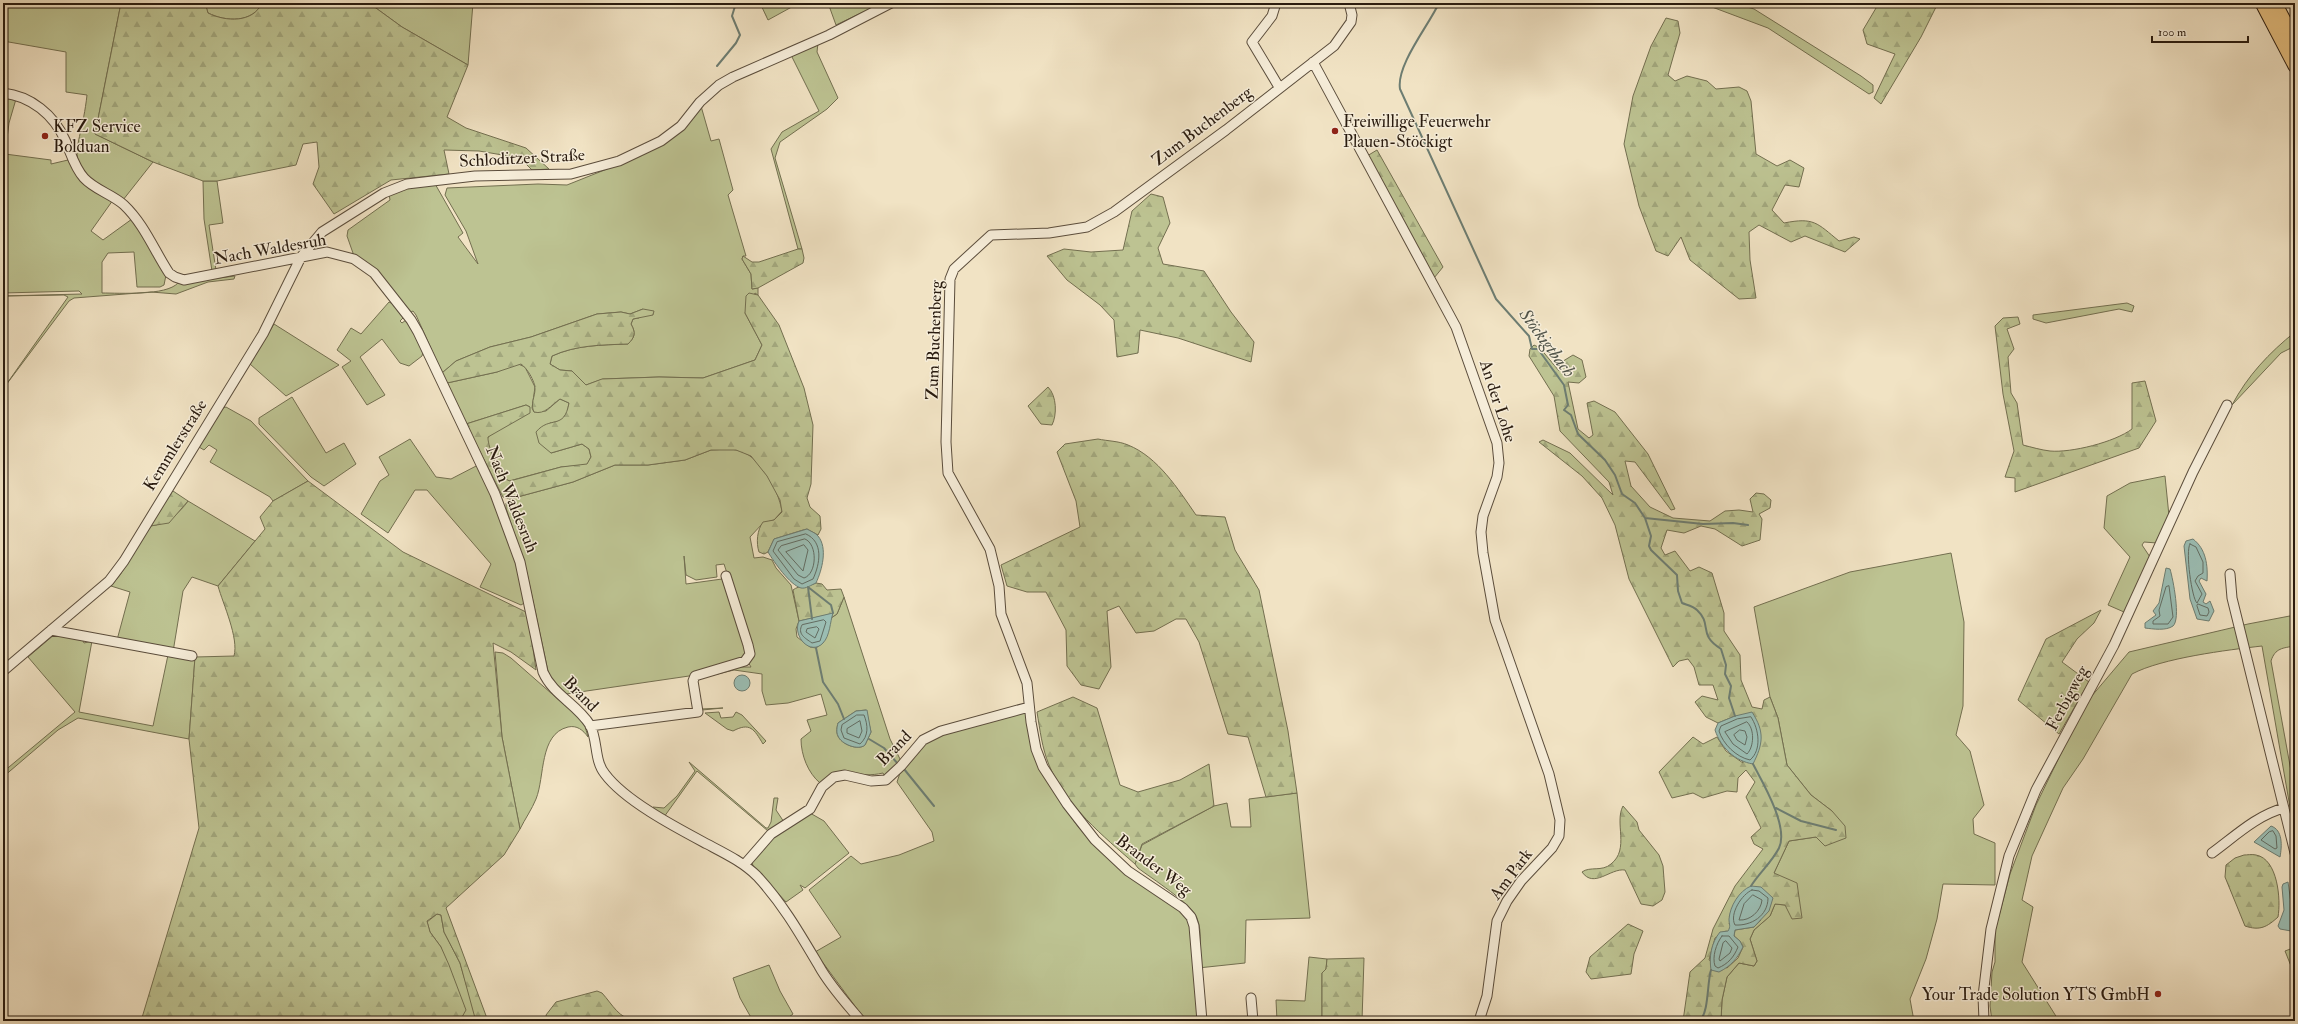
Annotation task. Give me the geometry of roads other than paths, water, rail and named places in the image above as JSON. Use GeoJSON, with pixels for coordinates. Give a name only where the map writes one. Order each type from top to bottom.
{"type":"FeatureCollection","features":[{"type":"Feature","properties":{"kind":"highway"},"geometry":{"type":"LineString","coordinates":[[2262,3],[2295,66]]}},
{"type":"Feature","properties":{"kind":"highway"},"geometry":{"type":"LineString","coordinates":[[2275,3],[2295,41]]}},
{"type":"Feature","properties":{"kind":"street","name":"Schloditzer Straße"},"geometry":{"type":"LineString","coordinates":[[302,258],[322,232],[384,193],[407,184],[475,176],[581,173],[640,152],[680,126],[700,102],[724,82],[829,35],[891,3]]}},
{"type":"Feature","properties":{"kind":"street"},"geometry":{"type":"LineString","coordinates":[[1276,3],[1272,16],[1252,42],[1279,87]]}},
{"type":"Feature","properties":{"kind":"street","name":"Zum Buchenberg"},"geometry":{"type":"LineString","coordinates":[[1029,707],[1027,683],[1001,614],[998,586],[990,549],[948,473],[946,442],[950,279],[954,269],[991,235],[1049,233],[1087,227],[1114,212],[1226,130],[1279,87],[1334,46],[1348,28],[1352,16],[1349,3]]}},
{"type":"Feature","properties":{"kind":"street","name":"An der Lohe"},"geometry":{"type":"LineString","coordinates":[[1313,62],[1456,327],[1497,443],[1499,463],[1497,478],[1483,516],[1481,532],[1483,553],[1494,620],[1549,774]]}},
{"type":"Feature","properties":{"kind":"street","name":"Nach Waldesruh"},"geometry":{"type":"LineString","coordinates":[[3,93],[18,96],[35,104],[53,118],[66,140],[79,172],[91,184],[115,198],[135,216],[169,273],[174,277],[184,280],[327,252],[354,260],[374,273],[410,320],[481,460],[520,562],[531,609],[542,672],[548,684]]}},
{"type":"Feature","properties":{"kind":"street","name":"Kemmlerstraße"},"geometry":{"type":"LineString","coordinates":[[3,671],[109,581],[124,561],[263,334],[302,258]]}},
{"type":"Feature","properties":{"kind":"street","name":"Ferbigweg"},"geometry":{"type":"LineString","coordinates":[[1984,1021],[1983,996],[1991,929],[2009,856],[2036,790],[2114,645],[2193,472],[2227,405]]}},
{"type":"Feature","properties":{"kind":"street"},"geometry":{"type":"LineString","coordinates":[[2230,574],[2232,598],[2295,854]]}},
{"type":"Feature","properties":{"kind":"street","name":"Brand"},"geometry":{"type":"LineString","coordinates":[[590,726],[698,712],[693,680],[695,676],[745,661],[750,654],[748,645],[726,576]]}},
{"type":"Feature","properties":{"kind":"street"},"geometry":{"type":"LineString","coordinates":[[51,630],[192,656]]}},
{"type":"Feature","properties":{"kind":"street","name":"Brand"},"geometry":{"type":"LineString","coordinates":[[548,684],[578,710],[590,726],[603,773],[617,788],[664,820],[744,865],[781,904],[794,922],[819,966],[861,1021]]}},
{"type":"Feature","properties":{"kind":"street","name":"Brand"},"geometry":{"type":"LineString","coordinates":[[744,865],[771,834],[810,809],[822,787],[834,777],[845,775],[878,782],[886,780],[929,736],[941,731],[1029,707]]}},
{"type":"Feature","properties":{"kind":"street","name":"Brander Weg"},"geometry":{"type":"LineString","coordinates":[[1029,707],[1036,749],[1043,767],[1083,825],[1128,871],[1183,908],[1191,917],[1194,926],[1202,1021]]}},
{"type":"Feature","properties":{"kind":"street","name":"Am Park"},"geometry":{"type":"LineString","coordinates":[[1479,1021],[1487,996],[1497,921],[1507,900],[1521,881],[1552,848],[1559,836],[1560,820],[1549,774]]}},
{"type":"Feature","properties":{"kind":"street"},"geometry":{"type":"LineString","coordinates":[[2212,853],[2258,819],[2271,811],[2284,808]]}},
{"type":"Feature","properties":{"kind":"street"},"geometry":{"type":"LineString","coordinates":[[1251,998],[1253,1021]]}},
{"type":"Feature","properties":{"kind":"water"},"geometry":{"type":"Polygon","coordinates":[[[807,529],[817,535],[821,541],[823,547],[823,559],[816,583],[801,588],[787,578],[768,552],[774,539],[807,529]]]}},
{"type":"Feature","properties":{"kind":"water"},"geometry":{"type":"Polygon","coordinates":[[[2193,539],[2201,548],[2206,563],[2207,581],[2201,578],[2199,581],[2206,594],[2203,602],[2206,604],[2210,601],[2214,611],[2209,621],[2197,619],[2190,599],[2184,546],[2186,541],[2193,539]]]}},
{"type":"Feature","properties":{"kind":"water"},"geometry":{"type":"Polygon","coordinates":[[[2166,568],[2170,569],[2174,590],[2176,608],[2175,622],[2173,626],[2167,629],[2145,628],[2145,623],[2156,615],[2153,611],[2159,603],[2166,568]]]}},
{"type":"Feature","properties":{"kind":"water"},"geometry":{"type":"Polygon","coordinates":[[[833,613],[828,633],[823,643],[813,647],[804,643],[798,633],[799,621],[833,613]]]}},
{"type":"Feature","properties":{"kind":"water"},"geometry":{"type":"Polygon","coordinates":[[[739,675],[745,675],[750,680],[748,689],[745,691],[739,691],[734,686],[734,680],[739,675]]]}},
{"type":"Feature","properties":{"kind":"water"},"geometry":{"type":"Polygon","coordinates":[[[867,710],[871,732],[865,745],[862,747],[854,747],[842,742],[837,734],[838,723],[856,711],[867,710]]]}},
{"type":"Feature","properties":{"kind":"water"},"geometry":{"type":"Polygon","coordinates":[[[1752,712],[1761,732],[1761,744],[1753,764],[1740,760],[1730,753],[1721,742],[1715,730],[1718,723],[1735,716],[1752,712]]]}},
{"type":"Feature","properties":{"kind":"water"},"geometry":{"type":"Polygon","coordinates":[[[2271,826],[2278,831],[2280,835],[2280,857],[2254,842],[2271,826]]]}},
{"type":"Feature","properties":{"kind":"water"},"geometry":{"type":"Polygon","coordinates":[[[2288,882],[2293,917],[2291,931],[2280,929],[2278,926],[2284,910],[2282,887],[2283,884],[2288,882]]]}},
{"type":"Feature","properties":{"kind":"water"},"geometry":{"type":"Polygon","coordinates":[[[1751,886],[1761,887],[1773,898],[1769,911],[1754,927],[1735,930],[1734,936],[1740,941],[1743,947],[1741,951],[1736,959],[1723,970],[1719,972],[1711,970],[1710,960],[1713,945],[1717,936],[1720,932],[1728,931],[1730,927],[1729,919],[1733,904],[1743,891],[1751,886]]]}},
{"type":"Feature","properties":{"kind":"waterway"},"geometry":{"type":"LineString","coordinates":[[717,66],[736,43],[740,35],[732,16],[736,3]]}},
{"type":"Feature","properties":{"kind":"waterway","name":"Stöckigtbach"},"geometry":{"type":"LineString","coordinates":[[1439,3],[1408,57],[1400,79],[1400,89],[1496,299],[1529,336],[1532,349],[1538,349],[1564,385],[1568,405],[1564,410],[1571,415],[1578,434],[1605,460],[1615,475],[1622,494],[1635,503],[1645,518],[1651,536],[1649,546],[1651,550],[1677,575],[1678,591],[1682,603],[1694,608],[1702,615],[1709,639],[1721,649],[1726,665],[1725,674],[1731,686],[1729,698],[1735,716]]}},
{"type":"Feature","properties":{"kind":"waterway"},"geometry":{"type":"LineString","coordinates":[[1645,518],[1703,524],[1733,523],[1748,525]]}},
{"type":"Feature","properties":{"kind":"waterway"},"geometry":{"type":"LineString","coordinates":[[808,587],[831,605],[833,613]]}},
{"type":"Feature","properties":{"kind":"waterway"},"geometry":{"type":"LineString","coordinates":[[808,587],[812,619]]}},
{"type":"Feature","properties":{"kind":"waterway"},"geometry":{"type":"LineString","coordinates":[[816,648],[823,682],[838,704],[844,719]]}},
{"type":"Feature","properties":{"kind":"waterway"},"geometry":{"type":"LineString","coordinates":[[869,739],[884,748],[898,764]]}},
{"type":"Feature","properties":{"kind":"waterway","name":"Stöckigtbach"},"geometry":{"type":"LineString","coordinates":[[1751,886],[1776,853],[1781,839],[1781,829],[1774,805],[1753,764]]}},
{"type":"Feature","properties":{"kind":"waterway"},"geometry":{"type":"LineString","coordinates":[[904,769],[934,806]]}},
{"type":"Feature","properties":{"kind":"waterway","name":"Stöckigtbach"},"geometry":{"type":"LineString","coordinates":[[1776,808],[1801,821],[1836,830]]}},
{"type":"Feature","properties":{"kind":"waterway","name":"Stöckigtbach"},"geometry":{"type":"LineString","coordinates":[[1700,1021],[1705,1011],[1711,970]]}},
{"type":"Feature","properties":{"kind":"place","name":"Freiwillige Feuerwehr Plauen-Stöckigt"},"geometry":{"type":"Point","coordinates":[1335,131]}},
{"type":"Feature","properties":{"kind":"place","name":"KFZ Service Bolduan"},"geometry":{"type":"Point","coordinates":[45,136]}},
{"type":"Feature","properties":{"kind":"place","name":"Your Trade Solution YTS GmbH"},"geometry":{"type":"Point","coordinates":[2158,994]}}]}
